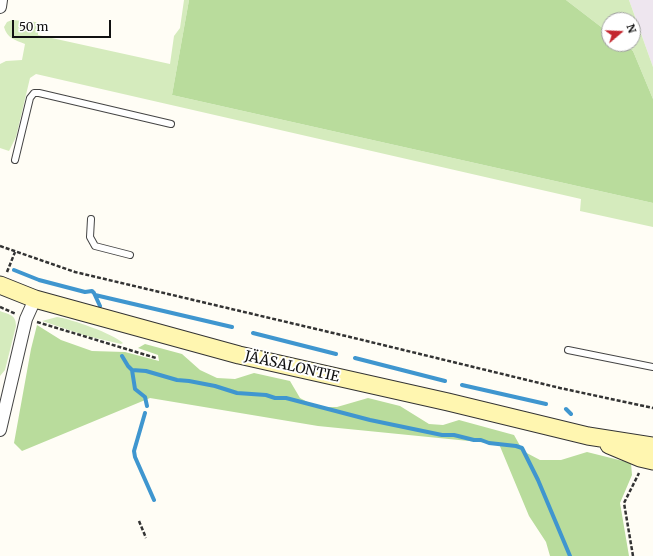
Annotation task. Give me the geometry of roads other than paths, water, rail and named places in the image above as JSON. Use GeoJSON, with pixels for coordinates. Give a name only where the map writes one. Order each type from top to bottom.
{"type":"FeatureCollection","features":[{"type":"Feature","properties":{"kind":"main road","name":"JÄÄSALONTIE"},"geometry":{"type":"LineString","coordinates":[[0,285],[35,298],[239,355],[456,404],[588,436],[653,446]]}},
{"type":"Feature","properties":{"kind":"main road","name":"JÄÄSALONTIE"},"geometry":{"type":"LineString","coordinates":[[588,436],[640,458],[647,465]]}},
{"type":"Feature","properties":{"kind":"street"},"geometry":{"type":"LineString","coordinates":[[0,7],[1,0]]}},
{"type":"Feature","properties":{"kind":"street"},"geometry":{"type":"LineString","coordinates":[[0,430],[26,319],[35,298]]}},
{"type":"Feature","properties":{"kind":"lane"},"geometry":{"type":"LineString","coordinates":[[15,160],[30,98],[34,93],[171,124]]}},
{"type":"Feature","properties":{"kind":"lane"},"geometry":{"type":"LineString","coordinates":[[91,219],[90,237],[95,246],[130,255]]}},
{"type":"Feature","properties":{"kind":"lane"},"geometry":{"type":"LineString","coordinates":[[568,350],[653,367]]}},
{"type":"Feature","properties":{"kind":"waterway"},"geometry":{"type":"LineString","coordinates":[[14,270],[39,280],[85,292],[92,291],[100,306]]}},
{"type":"Feature","properties":{"kind":"waterway"},"geometry":{"type":"LineString","coordinates":[[95,295],[232,327]]}},
{"type":"Feature","properties":{"kind":"waterway"},"geometry":{"type":"LineString","coordinates":[[253,333],[336,354]]}},
{"type":"Feature","properties":{"kind":"waterway"},"geometry":{"type":"LineString","coordinates":[[122,356],[132,370],[135,389],[145,397],[147,406]]}},
{"type":"Feature","properties":{"kind":"waterway"},"geometry":{"type":"LineString","coordinates":[[355,358],[445,381]]}},
{"type":"Feature","properties":{"kind":"waterway"},"geometry":{"type":"LineString","coordinates":[[132,370],[146,371],[177,380],[215,386],[237,393],[286,398],[370,420],[442,435],[454,435],[489,443],[522,448],[538,480],[570,556]]}},
{"type":"Feature","properties":{"kind":"waterway"},"geometry":{"type":"LineString","coordinates":[[462,385],[546,404]]}},
{"type":"Feature","properties":{"kind":"waterway"},"geometry":{"type":"LineString","coordinates":[[566,409],[571,414]]}},
{"type":"Feature","properties":{"kind":"waterway"},"geometry":{"type":"LineString","coordinates":[[145,413],[134,451],[135,457],[154,500]]}}]}
